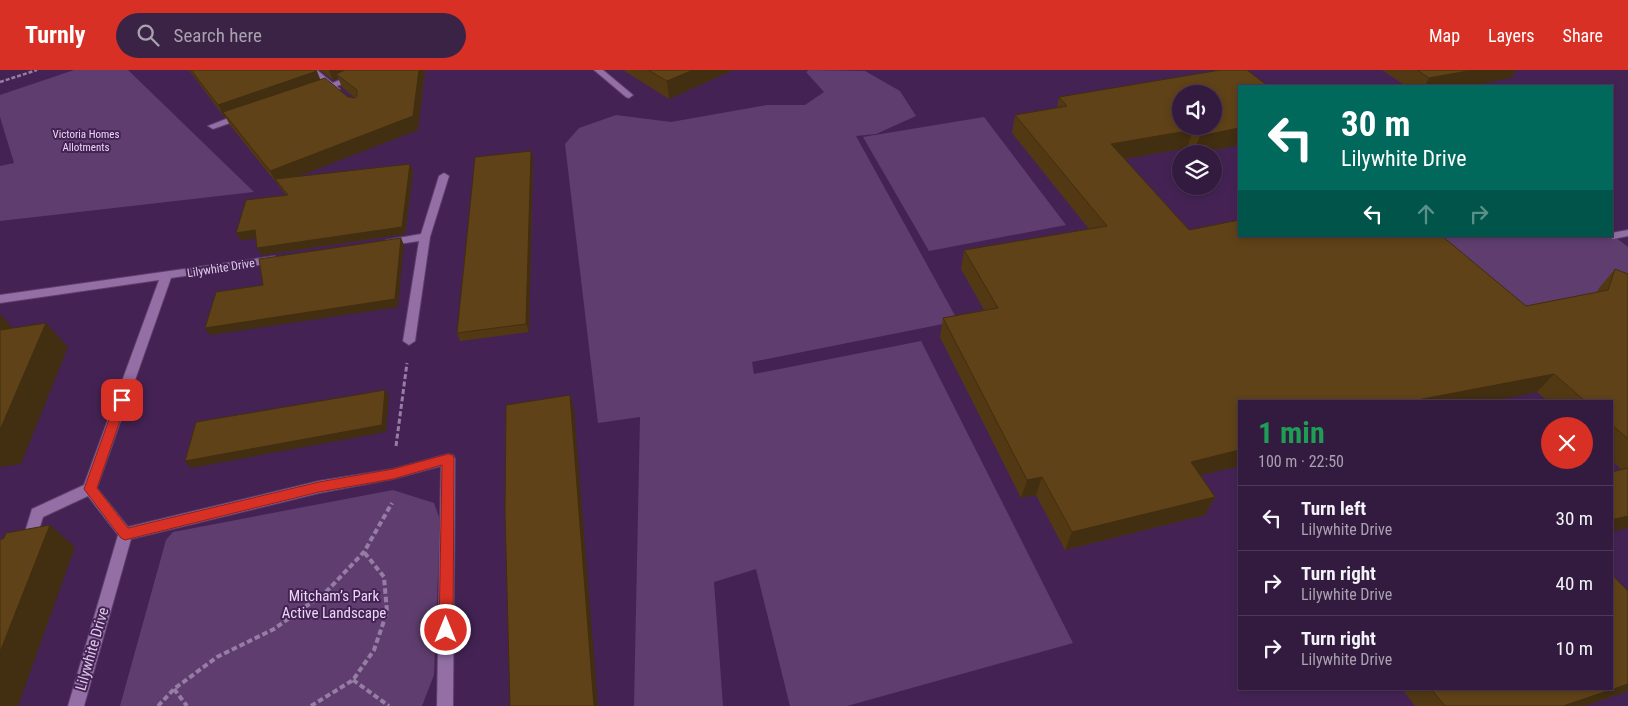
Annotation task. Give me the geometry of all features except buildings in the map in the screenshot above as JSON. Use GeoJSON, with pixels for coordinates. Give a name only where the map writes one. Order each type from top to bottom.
{"type":"FeatureCollection","features":[{"type":"Feature","properties":{"kind":"street"},"geometry":{"type":"LineString","coordinates":[[312,70],[345,96]]}},
{"type":"Feature","properties":{"kind":"street"},"geometry":{"type":"LineString","coordinates":[[314,92],[371,70]]}},
{"type":"Feature","properties":{"kind":"street"},"geometry":{"type":"LineString","coordinates":[[598,70],[629,95]]}},
{"type":"Feature","properties":{"kind":"street"},"geometry":{"type":"LineString","coordinates":[[213,126],[250,113]]}},
{"type":"Feature","properties":{"kind":"street"},"geometry":{"type":"LineString","coordinates":[[408,341],[425,237],[444,176]]}},
{"type":"Feature","properties":{"kind":"street"},"geometry":{"type":"LineString","coordinates":[[1613,236],[1628,233]]}},
{"type":"Feature","properties":{"kind":"street"},"geometry":{"type":"LineString","coordinates":[[377,244],[425,237]]}},
{"type":"Feature","properties":{"kind":"street","name":"Lilywhite Drive"},"geometry":{"type":"LineString","coordinates":[[0,300],[291,257]]}},
{"type":"Feature","properties":{"kind":"street"},"geometry":{"type":"LineString","coordinates":[[24,556],[38,513],[90,489],[166,276]]}},
{"type":"Feature","properties":{"kind":"street"},"geometry":{"type":"LineString","coordinates":[[90,489],[125,534],[319,487],[393,474],[448,459],[445,706]]}},
{"type":"Feature","properties":{"kind":"street","name":"Lilywhite Drive"},"geometry":{"type":"LineString","coordinates":[[76,706],[125,534]]}},
{"type":"Feature","properties":{"kind":"path"},"geometry":{"type":"LineString","coordinates":[[0,82],[37,70]]}},
{"type":"Feature","properties":{"kind":"path"},"geometry":{"type":"LineString","coordinates":[[393,474],[408,341]]}},
{"type":"Feature","properties":{"kind":"path"},"geometry":{"type":"LineString","coordinates":[[158,706],[174,689],[218,657],[274,629],[326,592],[364,552],[383,517],[414,469]]}},
{"type":"Feature","properties":{"kind":"path"},"geometry":{"type":"LineString","coordinates":[[310,706],[353,680],[374,650],[387,612],[384,577],[364,552]]}},
{"type":"Feature","properties":{"kind":"path"},"geometry":{"type":"LineString","coordinates":[[353,680],[389,706]]}},
{"type":"Feature","properties":{"kind":"path"},"geometry":{"type":"LineString","coordinates":[[174,689],[187,706]]}},
{"type":"Feature","properties":{"kind":"green space","name":"Victoria Homes Allotments"},"geometry":{"type":"Polygon","coordinates":[[[74,70],[128,70],[254,192],[0,221],[0,166],[14,163],[0,117],[0,95],[74,70]]]}},
{"type":"Feature","properties":{"kind":"green space"},"geometry":{"type":"Polygon","coordinates":[[[809,70],[865,71],[900,91],[916,116],[876,134],[856,136],[958,321],[752,362],[754,374],[921,341],[1073,643],[847,706],[790,706],[756,569],[714,582],[723,706],[634,706],[640,417],[598,423],[565,144],[579,128],[616,115],[671,122],[767,105],[805,105],[824,92],[806,72],[809,70]]]}},
{"type":"Feature","properties":{"kind":"green space"},"geometry":{"type":"Polygon","coordinates":[[[984,117],[1066,225],[929,251],[863,137],[984,117]]]}},
{"type":"Feature","properties":{"kind":"green space"},"geometry":{"type":"Polygon","coordinates":[[[1613,236],[1628,247],[1628,301],[1511,324],[1409,237],[1613,236]]]}},
{"type":"Feature","properties":{"kind":"green space","name":"Mitcham’s Park Active Landscape"},"geometry":{"type":"Polygon","coordinates":[[[393,490],[434,503],[440,520],[434,675],[422,706],[120,706],[166,540],[173,532],[393,490]]]}},
{"type":"Feature","properties":{"kind":"route"},"geometry":{"type":"LineString","coordinates":[[122,400],[90,489],[125,534],[319,487],[393,474],[448,459],[446,630]]}}]}
